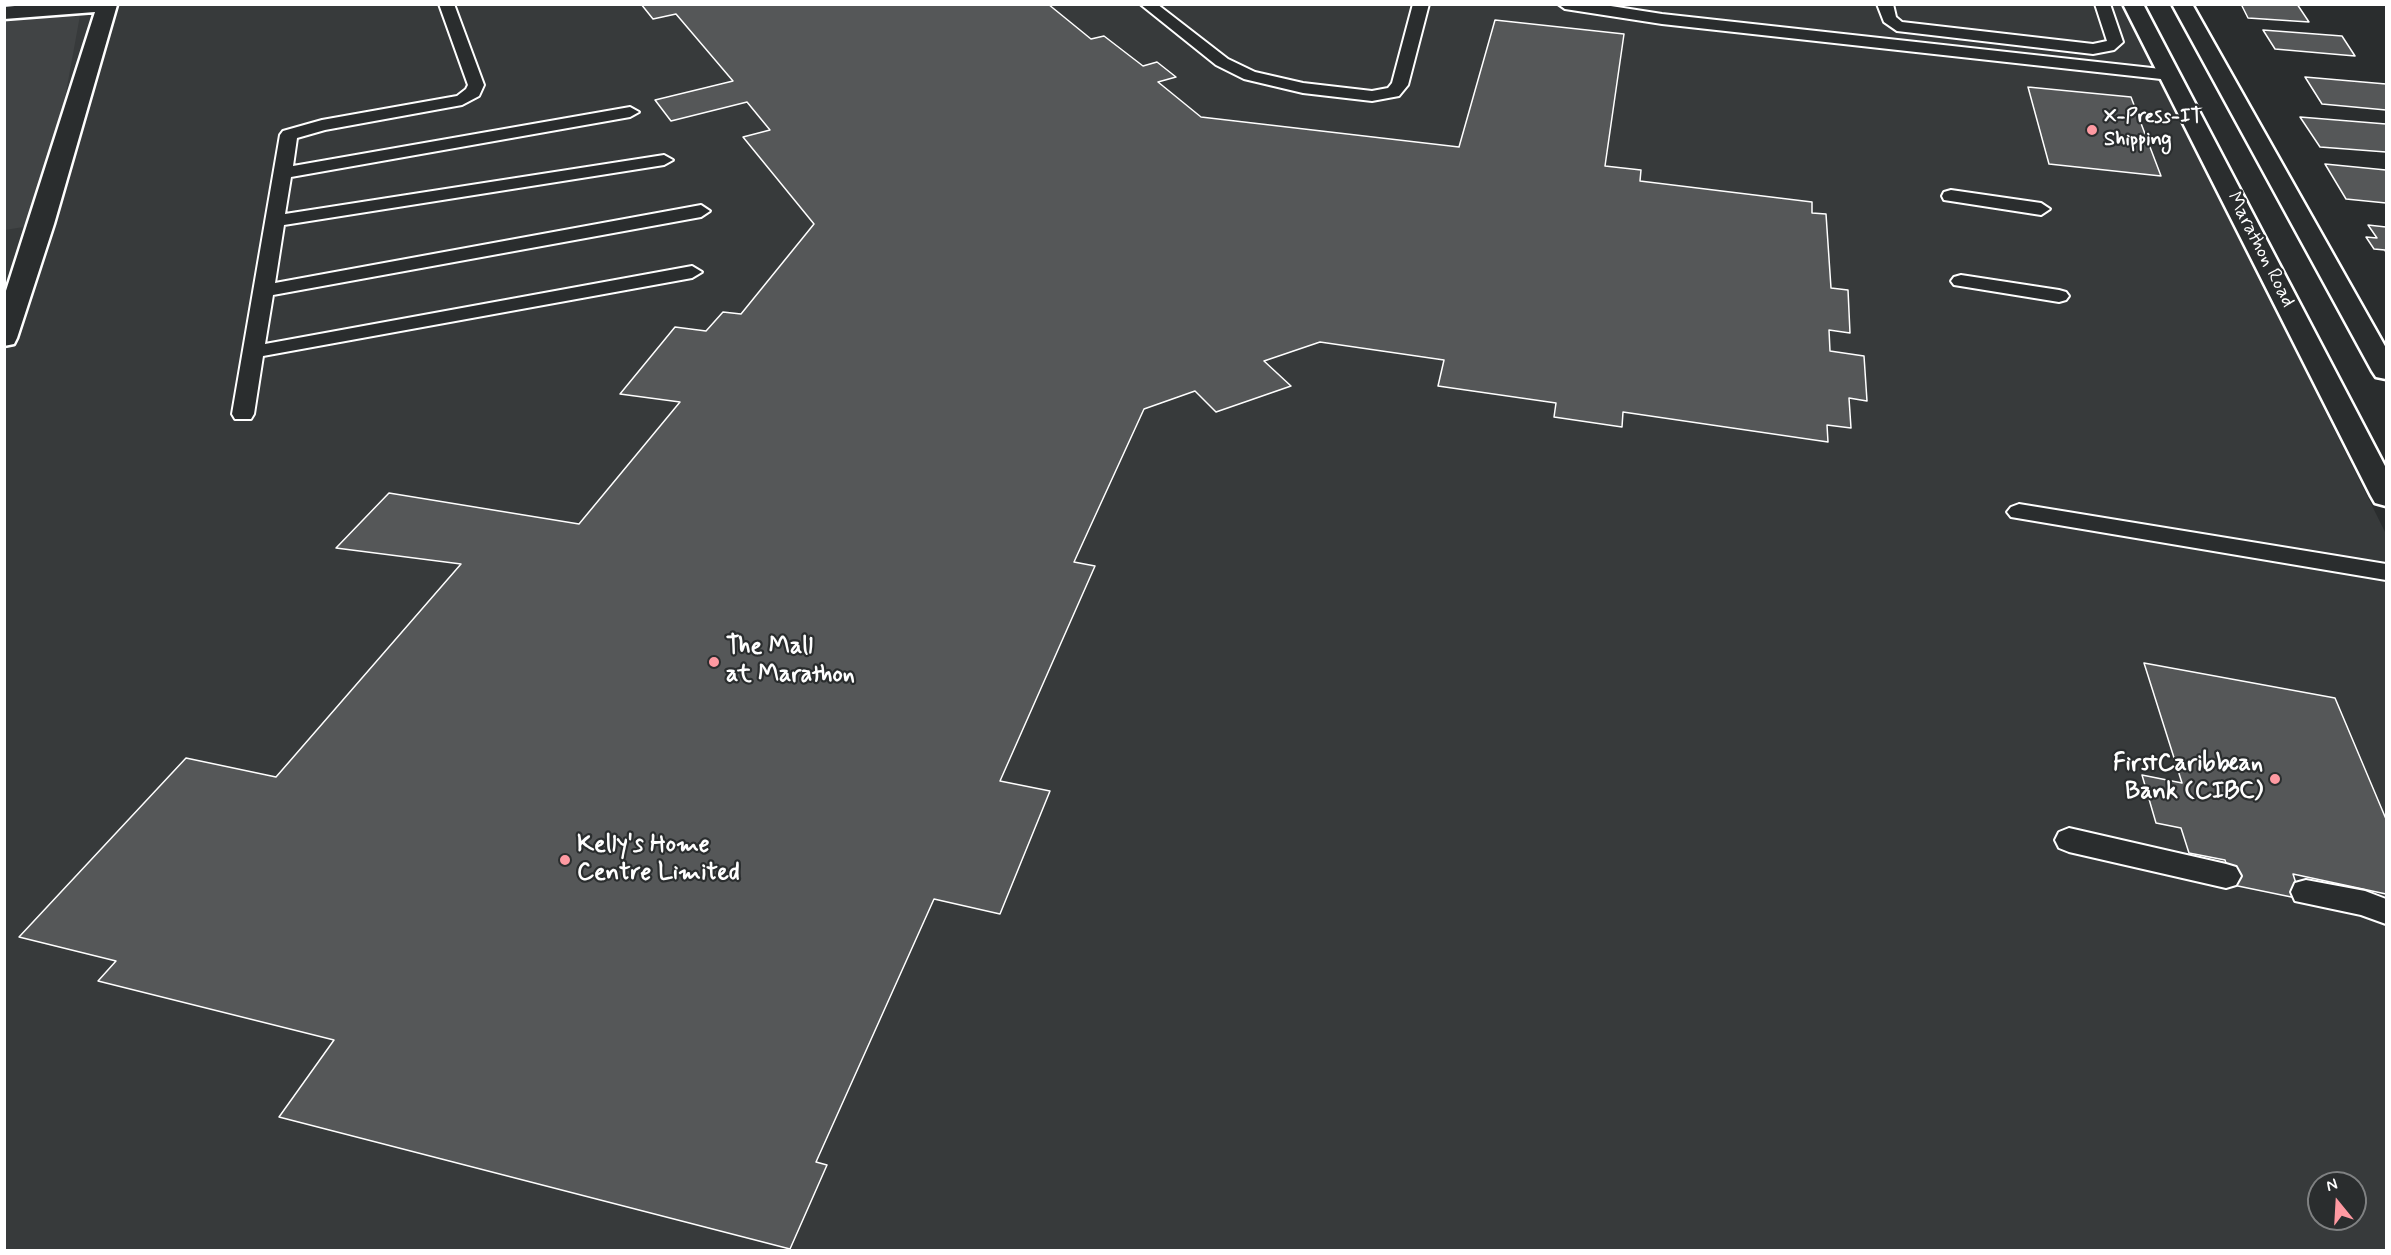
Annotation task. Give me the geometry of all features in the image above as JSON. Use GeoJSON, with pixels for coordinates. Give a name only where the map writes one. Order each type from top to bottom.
{"type":"FeatureCollection","features":[{"type":"Feature","properties":{"kind":"main road"},"geometry":{"type":"LineString","coordinates":[[12,12],[40,4]]}},
{"type":"Feature","properties":{"kind":"main road","name":"Marathon Road"},"geometry":{"type":"LineString","coordinates":[[2133,4],[2386,496]]}},
{"type":"Feature","properties":{"kind":"main road"},"geometry":{"type":"LineString","coordinates":[[2182,4],[2386,371]]}},
{"type":"Feature","properties":{"kind":"main road"},"geometry":{"type":"LineString","coordinates":[[4,338],[42,224],[107,5],[12,12]]}},
{"type":"Feature","properties":{"kind":"lane"},"geometry":{"type":"LineString","coordinates":[[243,414],[281,172],[289,135],[302,129],[462,100],[473,92],[476,85],[446,4]]}},
{"type":"Feature","properties":{"kind":"lane"},"geometry":{"type":"LineString","coordinates":[[1147,4],[1222,62],[1250,76],[1303,88],[1372,96],[1394,92],[1400,85],[1421,4]]}},
{"type":"Feature","properties":{"kind":"lane"},"geometry":{"type":"LineString","coordinates":[[1565,4],[1662,19],[2170,75]]}},
{"type":"Feature","properties":{"kind":"lane"},"geometry":{"type":"LineString","coordinates":[[1885,4],[1888,20],[1897,26],[2093,49],[2108,48],[2115,42],[2102,4]]}},
{"type":"Feature","properties":{"kind":"lane"},"geometry":{"type":"LineString","coordinates":[[281,172],[630,112]]}},
{"type":"Feature","properties":{"kind":"lane"},"geometry":{"type":"LineString","coordinates":[[274,221],[664,160]]}},
{"type":"Feature","properties":{"kind":"lane"},"geometry":{"type":"LineString","coordinates":[[1951,196],[2041,209]]}},
{"type":"Feature","properties":{"kind":"lane"},"geometry":{"type":"LineString","coordinates":[[263,291],[701,211]]}},
{"type":"Feature","properties":{"kind":"lane"},"geometry":{"type":"LineString","coordinates":[[253,352],[692,272]]}},
{"type":"Feature","properties":{"kind":"lane"},"geometry":{"type":"LineString","coordinates":[[1961,281],[2059,296]]}},
{"type":"Feature","properties":{"kind":"lane"},"geometry":{"type":"LineString","coordinates":[[2019,512],[2386,572]]}},
{"type":"Feature","properties":{"kind":"lane"},"geometry":{"type":"LineString","coordinates":[[2069,840],[2226,876]]}},
{"type":"Feature","properties":{"kind":"lane"},"geometry":{"type":"LineString","coordinates":[[2306,892],[2365,903],[2386,912]]}},
{"type":"Feature","properties":{"kind":"shaded area"},"geometry":{"type":"Polygon","coordinates":[[[5,5],[2131,5],[2171,100],[2386,534],[2386,1250],[5,1250],[5,5]]]}},
{"type":"Feature","properties":{"kind":"shaded area"},"geometry":{"type":"Polygon","coordinates":[[[81,10],[42,224],[5,230],[5,20],[81,10]]]}},
{"type":"Feature","properties":{"kind":"building","name":"The Mall at Marathon"},"geometry":{"type":"Polygon","coordinates":[[[641,4],[1048,4],[1091,39],[1104,36],[1143,66],[1157,62],[1176,77],[1158,82],[1201,117],[1459,147],[1495,20],[1624,34],[1605,166],[1641,170],[1640,181],[1812,202],[1812,213],[1826,214],[1831,288],[1848,290],[1850,333],[1829,330],[1830,351],[1864,356],[1867,401],[1849,398],[1851,428],[1827,425],[1828,442],[1623,412],[1622,427],[1554,417],[1556,403],[1438,386],[1444,360],[1320,342],[1264,361],[1291,386],[1216,412],[1195,391],[1144,409],[1074,562],[1095,566],[1000,781],[1050,791],[1000,914],[934,899],[816,1162],[827,1165],[790,1249],[279,1117],[334,1040],[98,981],[116,961],[19,937],[186,758],[276,777],[461,564],[336,548],[389,493],[579,524],[680,402],[620,394],[675,327],[706,331],[723,312],[741,314],[814,224],[743,137],[770,130],[747,102],[671,121],[655,100],[733,81],[676,14],[653,19],[641,4]]]}},
{"type":"Feature","properties":{"kind":"building"},"geometry":{"type":"Polygon","coordinates":[[[2241,4],[2297,4],[2309,22],[2248,18],[2241,4]]]}},
{"type":"Feature","properties":{"kind":"building"},"geometry":{"type":"Polygon","coordinates":[[[2263,30],[2342,36],[2355,56],[2275,49],[2263,30]]]}},
{"type":"Feature","properties":{"kind":"building"},"geometry":{"type":"Polygon","coordinates":[[[2305,77],[2386,84],[2386,110],[2322,104],[2305,77]]]}},
{"type":"Feature","properties":{"kind":"building","name":"X-Press-IT Shipping"},"geometry":{"type":"Polygon","coordinates":[[[2028,87],[2131,97],[2161,176],[2049,164],[2028,87]]]}},
{"type":"Feature","properties":{"kind":"building"},"geometry":{"type":"Polygon","coordinates":[[[2300,117],[2386,124],[2386,152],[2320,147],[2300,117]]]}},
{"type":"Feature","properties":{"kind":"building"},"geometry":{"type":"Polygon","coordinates":[[[2325,164],[2386,170],[2386,203],[2346,199],[2325,164]]]}},
{"type":"Feature","properties":{"kind":"building"},"geometry":{"type":"Polygon","coordinates":[[[2368,225],[2386,227],[2386,253],[2385,250],[2374,249],[2366,237],[2377,238],[2368,225]]]}},
{"type":"Feature","properties":{"kind":"building","name":"FirstCaribbean Bank (CIBC)"},"geometry":{"type":"Polygon","coordinates":[[[2144,663],[2335,698],[2386,819],[2386,894],[2293,874],[2301,899],[2233,885],[2225,860],[2189,853],[2181,828],[2156,823],[2142,775],[2182,783],[2144,663]]]}},
{"type":"Feature","properties":{"kind":"place","name":"X-Press-IT Shipping"},"geometry":{"type":"Point","coordinates":[2092,130]}},
{"type":"Feature","properties":{"kind":"place","name":"The Mall at Marathon"},"geometry":{"type":"Point","coordinates":[714,662]}},
{"type":"Feature","properties":{"kind":"place","name":"FirstCaribbean Bank (CIBC)"},"geometry":{"type":"Point","coordinates":[2275,779]}},
{"type":"Feature","properties":{"kind":"place","name":"Kelly's Home Centre Limited"},"geometry":{"type":"Point","coordinates":[565,860]}}]}
